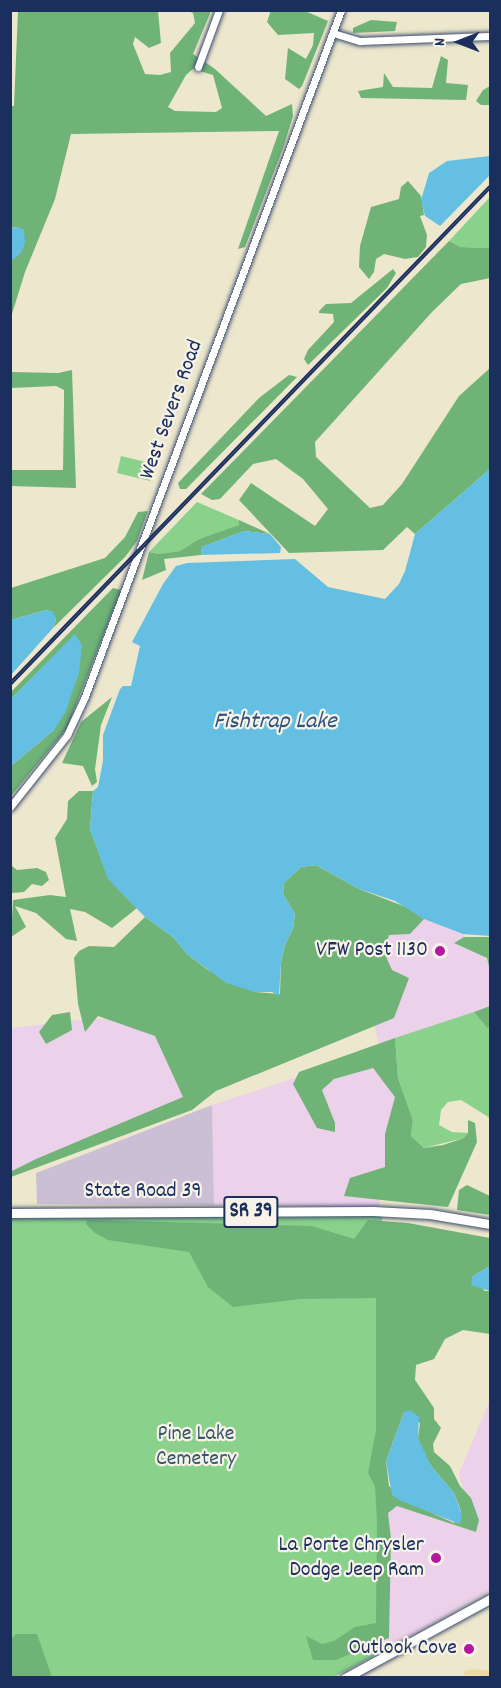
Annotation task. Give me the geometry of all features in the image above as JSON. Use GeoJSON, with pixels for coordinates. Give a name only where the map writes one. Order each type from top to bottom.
{"type":"FeatureCollection","features":[{"type":"Feature","properties":{"kind":"main road","name":"State Road 39"},"geometry":{"type":"LineString","coordinates":[[10,1213],[373,1211],[430,1214],[490,1224]]}},
{"type":"Feature","properties":{"kind":"main road"},"geometry":{"type":"LineString","coordinates":[[345,1677],[490,1599]]}},
{"type":"Feature","properties":{"kind":"street"},"geometry":{"type":"LineString","coordinates":[[198,67],[219,10]]}},
{"type":"Feature","properties":{"kind":"street","name":"West Severs Road"},"geometry":{"type":"LineString","coordinates":[[10,807],[67,735],[78,714],[341,10]]}},
{"type":"Feature","properties":{"kind":"street"},"geometry":{"type":"LineString","coordinates":[[333,33],[360,40],[489,36]]}},
{"type":"Feature","properties":{"kind":"shaded area"},"geometry":{"type":"Polygon","coordinates":[[[406,907],[424,919],[463,934],[490,964],[490,1008],[380,1049],[360,962],[406,907]]]}},
{"type":"Feature","properties":{"kind":"shaded area"},"geometry":{"type":"Polygon","coordinates":[[[88,1019],[148,1020],[186,1102],[11,1176],[11,1028],[88,1019]]]}},
{"type":"Feature","properties":{"kind":"shaded area"},"geometry":{"type":"Polygon","coordinates":[[[358,1057],[396,1089],[379,1207],[214,1205],[212,1105],[358,1057]]]}},
{"type":"Feature","properties":{"kind":"shaded area"},"geometry":{"type":"Polygon","coordinates":[[[212,1105],[214,1205],[37,1204],[36,1173],[212,1105]]]}},
{"type":"Feature","properties":{"kind":"shaded area","name":"La Porte Chrysler Dodge Jeep Ram"},"geometry":{"type":"Polygon","coordinates":[[[490,1400],[490,1591],[381,1652],[382,1506],[468,1508],[459,1473],[490,1400]]]}},
{"type":"Feature","properties":{"kind":"green space"},"geometry":{"type":"Polygon","coordinates":[[[271,10],[305,11],[328,21],[299,89],[285,79],[288,48],[306,59],[313,45],[314,33],[278,35],[267,22],[271,10]]]}},
{"type":"Feature","properties":{"kind":"green space"},"geometry":{"type":"Polygon","coordinates":[[[18,11],[158,11],[161,43],[149,48],[135,37],[133,44],[145,74],[160,75],[171,72],[170,53],[195,23],[193,13],[188,11],[211,11],[193,54],[215,69],[266,116],[292,104],[293,116],[245,247],[238,249],[279,131],[71,134],[55,199],[25,272],[11,317],[11,261],[18,227],[10,228],[10,106],[14,106],[18,11]],[[193,69],[186,75],[168,107],[175,111],[216,112],[222,108],[213,75],[193,69]]]}},
{"type":"Feature","properties":{"kind":"green space"},"geometry":{"type":"Polygon","coordinates":[[[371,20],[397,22],[395,31],[353,33],[353,28],[371,20]]]}},
{"type":"Feature","properties":{"kind":"green space"},"geometry":{"type":"Polygon","coordinates":[[[441,56],[448,60],[446,83],[468,85],[466,100],[361,98],[358,91],[383,87],[384,73],[393,87],[432,88],[441,56]]]}},
{"type":"Feature","properties":{"kind":"green space"},"geometry":{"type":"Polygon","coordinates":[[[490,86],[490,105],[481,105],[476,101],[483,90],[490,86]]]}},
{"type":"Feature","properties":{"kind":"green space"},"geometry":{"type":"Polygon","coordinates":[[[408,181],[421,196],[424,215],[420,216],[427,235],[426,247],[418,257],[405,259],[384,254],[376,259],[374,272],[369,279],[359,267],[360,246],[371,207],[399,199],[401,187],[408,181]]]}},
{"type":"Feature","properties":{"kind":"green space"},"geometry":{"type":"Polygon","coordinates":[[[490,197],[490,248],[459,247],[449,241],[490,197]]]}},
{"type":"Feature","properties":{"kind":"green space"},"geometry":{"type":"Polygon","coordinates":[[[449,241],[460,247],[490,248],[490,278],[461,284],[432,312],[315,442],[316,457],[370,508],[383,505],[402,484],[459,396],[490,368],[490,469],[415,534],[407,527],[383,550],[289,553],[239,500],[251,483],[315,526],[328,509],[303,479],[276,459],[253,464],[220,499],[212,500],[201,494],[449,241]]]}},
{"type":"Feature","properties":{"kind":"green space"},"geometry":{"type":"Polygon","coordinates":[[[393,269],[396,273],[387,288],[308,365],[304,359],[308,350],[334,322],[333,314],[319,313],[319,311],[326,304],[351,303],[393,269]]]}},
{"type":"Feature","properties":{"kind":"green space"},"geometry":{"type":"Polygon","coordinates":[[[72,370],[76,488],[11,486],[11,470],[63,470],[64,390],[56,386],[11,388],[11,372],[58,373],[72,370]]]}},
{"type":"Feature","properties":{"kind":"green space"},"geometry":{"type":"Polygon","coordinates":[[[289,375],[297,377],[186,489],[180,489],[178,483],[259,398],[289,375]]]}},
{"type":"Feature","properties":{"kind":"green space"},"geometry":{"type":"Polygon","coordinates":[[[121,456],[154,464],[150,481],[117,473],[121,456]]]}},
{"type":"Feature","properties":{"kind":"green space"},"geometry":{"type":"Polygon","coordinates":[[[197,502],[239,520],[240,525],[199,539],[180,551],[158,554],[149,552],[197,502]]]}},
{"type":"Feature","properties":{"kind":"green space"},"geometry":{"type":"Polygon","coordinates":[[[148,511],[137,541],[125,557],[53,628],[56,620],[52,612],[46,610],[11,620],[11,588],[105,558],[125,537],[138,512],[148,511]]]}},
{"type":"Feature","properties":{"kind":"green space"},"geometry":{"type":"Polygon","coordinates":[[[239,520],[270,534],[244,531],[202,547],[201,555],[164,559],[166,570],[142,580],[149,552],[158,554],[180,551],[199,539],[239,525],[239,520]]]}},
{"type":"Feature","properties":{"kind":"green space"},"geometry":{"type":"Polygon","coordinates":[[[113,588],[121,590],[67,728],[11,796],[11,766],[54,730],[75,635],[11,699],[11,692],[113,588]]]}},
{"type":"Feature","properties":{"kind":"green space"},"geometry":{"type":"Polygon","coordinates":[[[112,697],[101,725],[95,769],[97,782],[92,786],[83,766],[62,763],[81,722],[112,697]]]}},
{"type":"Feature","properties":{"kind":"green space"},"geometry":{"type":"Polygon","coordinates":[[[79,791],[93,791],[90,829],[108,878],[137,908],[112,928],[85,912],[70,909],[77,941],[66,939],[36,913],[15,906],[26,927],[11,937],[13,900],[50,895],[66,897],[55,838],[67,819],[68,801],[79,791]]]}},
{"type":"Feature","properties":{"kind":"green space"},"geometry":{"type":"Polygon","coordinates":[[[11,865],[17,870],[37,868],[46,872],[49,880],[42,886],[32,884],[24,892],[11,893],[11,865]]]}},
{"type":"Feature","properties":{"kind":"green space"},"geometry":{"type":"Polygon","coordinates":[[[316,865],[359,889],[406,907],[424,919],[410,934],[389,935],[384,952],[392,970],[409,978],[394,1018],[216,1091],[192,1110],[11,1177],[10,1172],[36,1159],[183,1097],[155,1036],[98,1016],[85,1032],[78,1004],[74,958],[79,951],[89,946],[114,947],[145,917],[173,937],[187,954],[208,970],[255,992],[280,994],[281,962],[285,945],[293,928],[295,914],[283,894],[284,883],[301,867],[316,865]]]}},
{"type":"Feature","properties":{"kind":"green space"},"geometry":{"type":"Polygon","coordinates":[[[464,937],[490,937],[490,971],[487,958],[454,943],[464,937]]]}},
{"type":"Feature","properties":{"kind":"green space"},"geometry":{"type":"Polygon","coordinates":[[[490,1006],[490,1027],[487,1028],[474,1012],[490,1006]]]}},
{"type":"Feature","properties":{"kind":"green space"},"geometry":{"type":"Polygon","coordinates":[[[70,1012],[72,1030],[46,1044],[39,1032],[52,1015],[70,1012]]]}},
{"type":"Feature","properties":{"kind":"green space"},"geometry":{"type":"Polygon","coordinates":[[[474,1012],[487,1028],[490,1027],[490,1118],[461,1100],[448,1102],[441,1110],[439,1125],[452,1132],[468,1133],[464,1138],[424,1148],[411,1136],[413,1120],[398,1078],[395,1038],[474,1012]]]}},
{"type":"Feature","properties":{"kind":"green space"},"geometry":{"type":"Polygon","coordinates":[[[395,1038],[398,1078],[413,1120],[411,1136],[424,1148],[443,1145],[464,1138],[468,1133],[468,1120],[475,1123],[477,1142],[448,1207],[344,1196],[350,1178],[385,1167],[385,1134],[395,1097],[373,1068],[334,1079],[322,1090],[335,1123],[335,1132],[317,1128],[293,1084],[299,1072],[395,1038]]]}},
{"type":"Feature","properties":{"kind":"green space"},"geometry":{"type":"Polygon","coordinates":[[[467,1185],[490,1196],[490,1215],[457,1210],[459,1190],[467,1185]]]}},
{"type":"Feature","properties":{"kind":"green space","name":"Pine Lake Cemetery"},"geometry":{"type":"Polygon","coordinates":[[[382,1216],[381,1652],[334,1677],[11,1677],[10,1218],[382,1216]]]}},
{"type":"Feature","properties":{"kind":"green space"},"geometry":{"type":"Polygon","coordinates":[[[87,1220],[312,1226],[354,1239],[368,1220],[408,1223],[490,1238],[490,1266],[472,1277],[485,1291],[490,1291],[490,1334],[463,1330],[445,1339],[434,1359],[416,1365],[415,1380],[434,1408],[434,1419],[441,1428],[433,1444],[434,1452],[450,1466],[460,1486],[471,1498],[479,1520],[476,1532],[397,1506],[388,1513],[391,1539],[389,1638],[336,1660],[313,1660],[306,1636],[322,1644],[334,1641],[355,1627],[376,1623],[377,1521],[375,1486],[368,1473],[376,1430],[376,1298],[300,1299],[233,1307],[208,1287],[189,1252],[108,1240],[95,1233],[86,1224],[87,1220]],[[404,1412],[386,1461],[389,1486],[410,1503],[454,1523],[461,1511],[454,1493],[431,1466],[421,1448],[418,1438],[420,1423],[404,1412]]]}},
{"type":"Feature","properties":{"kind":"green space"},"geometry":{"type":"Polygon","coordinates":[[[16,1634],[37,1634],[52,1677],[11,1677],[11,1639],[16,1634]]]}},
{"type":"Feature","properties":{"kind":"sand"},"geometry":{"type":"Polygon","coordinates":[[[471,1669],[490,1671],[490,1676],[464,1675],[464,1672],[471,1669]]]}},
{"type":"Feature","properties":{"kind":"water"},"geometry":{"type":"Polygon","coordinates":[[[490,156],[490,175],[440,226],[425,216],[421,200],[429,173],[447,161],[490,156]]]}},
{"type":"Feature","properties":{"kind":"water"},"geometry":{"type":"Polygon","coordinates":[[[18,227],[24,230],[25,243],[21,253],[11,261],[11,228],[18,227]]]}},
{"type":"Feature","properties":{"kind":"water","name":"Fishtrap Lake"},"geometry":{"type":"Polygon","coordinates":[[[490,469],[490,936],[463,934],[424,919],[395,901],[359,889],[316,865],[301,867],[284,883],[283,894],[295,914],[293,928],[285,945],[281,962],[279,996],[272,992],[255,992],[226,983],[187,954],[173,937],[145,917],[108,879],[90,829],[93,791],[98,787],[103,761],[103,735],[120,689],[123,686],[131,686],[140,646],[132,642],[163,584],[176,566],[187,563],[295,559],[328,587],[385,599],[399,584],[405,571],[415,534],[490,469]]]}},
{"type":"Feature","properties":{"kind":"water"},"geometry":{"type":"Polygon","coordinates":[[[244,531],[270,534],[281,547],[280,553],[201,555],[202,547],[244,531]]]}},
{"type":"Feature","properties":{"kind":"water"},"geometry":{"type":"Polygon","coordinates":[[[46,610],[53,612],[56,620],[53,628],[11,675],[11,620],[46,610]]]}},
{"type":"Feature","properties":{"kind":"water"},"geometry":{"type":"Polygon","coordinates":[[[75,634],[82,645],[79,673],[65,713],[54,730],[11,766],[11,699],[75,634]]]}},
{"type":"Feature","properties":{"kind":"water"},"geometry":{"type":"Polygon","coordinates":[[[490,1266],[490,1291],[471,1285],[472,1277],[490,1266]]]}},
{"type":"Feature","properties":{"kind":"water"},"geometry":{"type":"Polygon","coordinates":[[[410,1410],[419,1417],[418,1438],[431,1466],[454,1493],[462,1515],[460,1524],[401,1501],[392,1495],[386,1461],[404,1412],[410,1410]]]}},
{"type":"Feature","properties":{"kind":"railway"},"geometry":{"type":"LineString","coordinates":[[10,684],[490,187]]}},
{"type":"Feature","properties":{"kind":"place","name":"VFW Post 1130"},"geometry":{"type":"Point","coordinates":[440,951]}},
{"type":"Feature","properties":{"kind":"place","name":"La Porte Chrysler Dodge Jeep Ram"},"geometry":{"type":"Point","coordinates":[436,1558]}},
{"type":"Feature","properties":{"kind":"place","name":"Outlook Cove"},"geometry":{"type":"Point","coordinates":[469,1649]}}]}
